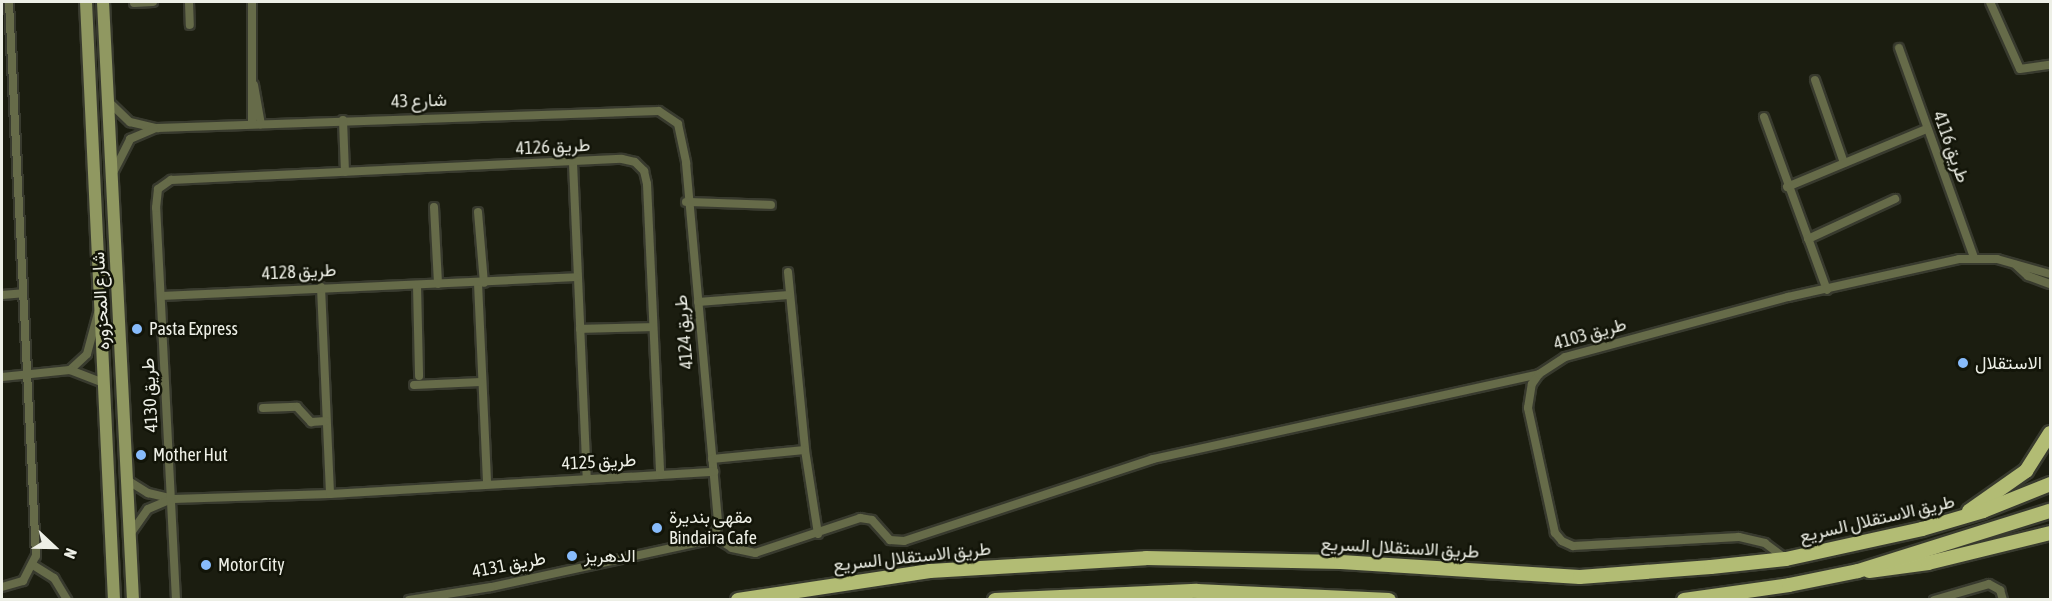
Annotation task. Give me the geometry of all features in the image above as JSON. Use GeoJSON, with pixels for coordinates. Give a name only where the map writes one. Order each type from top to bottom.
{"type":"FeatureCollection","features":[{"type":"Feature","properties":{"kind":"main road","name":"شارع المحزوره"},"geometry":{"type":"LineString","coordinates":[[86,2],[114,600]]}},
{"type":"Feature","properties":{"kind":"main road","name":"شارع المحزوره"},"geometry":{"type":"LineString","coordinates":[[103,2],[133,600]]}},
{"type":"Feature","properties":{"kind":"main road"},"geometry":{"type":"LineString","coordinates":[[1956,520],[2026,471],[2050,433]]}},
{"type":"Feature","properties":{"kind":"main road","name":"طريق الاستقلال السريع"},"geometry":{"type":"LineString","coordinates":[[738,600],[930,571],[1146,558],[1341,562],[1580,577],[1786,559],[1956,520],[2050,484]]}},
{"type":"Feature","properties":{"kind":"main road"},"geometry":{"type":"LineString","coordinates":[[1684,600],[1789,585],[1858,571],[2050,511]]}},
{"type":"Feature","properties":{"kind":"main road"},"geometry":{"type":"LineString","coordinates":[[1858,571],[1883,573],[2050,533]]}},
{"type":"Feature","properties":{"kind":"main road"},"geometry":{"type":"LineString","coordinates":[[994,600],[1197,591],[1389,600]]}},
{"type":"Feature","properties":{"kind":"street"},"geometry":{"type":"LineString","coordinates":[[2,587],[23,581],[33,565],[9,2]]}},
{"type":"Feature","properties":{"kind":"street"},"geometry":{"type":"LineString","coordinates":[[134,3],[153,2]]}},
{"type":"Feature","properties":{"kind":"street"},"geometry":{"type":"LineString","coordinates":[[189,2],[190,25]]}},
{"type":"Feature","properties":{"kind":"street"},"geometry":{"type":"LineString","coordinates":[[252,2],[256,124]]}},
{"type":"Feature","properties":{"kind":"street"},"geometry":{"type":"LineString","coordinates":[[1990,2],[2020,69],[2050,66]]}},
{"type":"Feature","properties":{"kind":"street","name":"طريق 4116"},"geometry":{"type":"LineString","coordinates":[[1899,48],[1926,129],[1974,257]]}},
{"type":"Feature","properties":{"kind":"street"},"geometry":{"type":"LineString","coordinates":[[1815,80],[1844,163]]}},
{"type":"Feature","properties":{"kind":"street","name":"شارع 43"},"geometry":{"type":"LineString","coordinates":[[108,102],[130,122],[157,128],[659,111],[678,124]]}},
{"type":"Feature","properties":{"kind":"street"},"geometry":{"type":"LineString","coordinates":[[1764,117],[1787,187],[1827,290]]}},
{"type":"Feature","properties":{"kind":"street"},"geometry":{"type":"LineString","coordinates":[[344,120],[345,172]]}},
{"type":"Feature","properties":{"kind":"street","name":"طريق 4124"},"geometry":{"type":"LineString","coordinates":[[678,124],[698,302],[712,459]]}},
{"type":"Feature","properties":{"kind":"street","name":"شارع 43"},"geometry":{"type":"LineString","coordinates":[[112,174],[130,139],[157,128]]}},
{"type":"Feature","properties":{"kind":"street"},"geometry":{"type":"LineString","coordinates":[[1787,187],[1926,129]]}},
{"type":"Feature","properties":{"kind":"street","name":"طريق 4126"},"geometry":{"type":"LineString","coordinates":[[158,189],[179,179],[629,160],[644,171],[660,475]]}},
{"type":"Feature","properties":{"kind":"street"},"geometry":{"type":"LineString","coordinates":[[573,163],[576,277],[587,479]]}},
{"type":"Feature","properties":{"kind":"street","name":"طريق 4130"},"geometry":{"type":"LineString","coordinates":[[158,189],[176,600]]}},
{"type":"Feature","properties":{"kind":"street"},"geometry":{"type":"LineString","coordinates":[[1808,239],[1894,199]]}},
{"type":"Feature","properties":{"kind":"street"},"geometry":{"type":"LineString","coordinates":[[687,202],[771,205]]}},
{"type":"Feature","properties":{"kind":"street"},"geometry":{"type":"LineString","coordinates":[[434,207],[438,284]]}},
{"type":"Feature","properties":{"kind":"street"},"geometry":{"type":"LineString","coordinates":[[478,212],[481,382],[487,484]]}},
{"type":"Feature","properties":{"kind":"street","name":"طريق 4103"},"geometry":{"type":"LineString","coordinates":[[1786,559],[1765,543],[1748,538],[1573,546],[1562,541],[1555,533],[1528,408],[1532,384],[1539,374],[1558,359],[1827,290],[1974,257],[2050,274]]}},
{"type":"Feature","properties":{"kind":"street","name":"طريق 4103"},"geometry":{"type":"LineString","coordinates":[[2016,265],[2028,276],[2050,284]]}},
{"type":"Feature","properties":{"kind":"street"},"geometry":{"type":"LineString","coordinates":[[788,272],[805,450],[818,534]]}},
{"type":"Feature","properties":{"kind":"street","name":"طريق 4128"},"geometry":{"type":"LineString","coordinates":[[161,296],[576,277]]}},
{"type":"Feature","properties":{"kind":"street"},"geometry":{"type":"LineString","coordinates":[[417,285],[419,376]]}},
{"type":"Feature","properties":{"kind":"street"},"geometry":{"type":"LineString","coordinates":[[321,287],[330,494]]}},
{"type":"Feature","properties":{"kind":"street"},"geometry":{"type":"LineString","coordinates":[[2,295],[23,293]]}},
{"type":"Feature","properties":{"kind":"street"},"geometry":{"type":"LineString","coordinates":[[698,302],[789,295]]}},
{"type":"Feature","properties":{"kind":"street"},"geometry":{"type":"LineString","coordinates":[[70,370],[87,354],[99,307]]}},
{"type":"Feature","properties":{"kind":"street"},"geometry":{"type":"LineString","coordinates":[[580,329],[652,327]]}},
{"type":"Feature","properties":{"kind":"street"},"geometry":{"type":"LineString","coordinates":[[2,377],[70,370],[102,382]]}},
{"type":"Feature","properties":{"kind":"street"},"geometry":{"type":"LineString","coordinates":[[805,450],[712,459],[718,522],[713,536],[732,548],[755,553],[818,534],[860,518],[873,520],[890,540],[904,541],[1154,459],[1539,374]]}},
{"type":"Feature","properties":{"kind":"street"},"geometry":{"type":"LineString","coordinates":[[414,385],[481,382]]}},
{"type":"Feature","properties":{"kind":"street"},"geometry":{"type":"LineString","coordinates":[[263,408],[297,407],[311,422],[326,421]]}},
{"type":"Feature","properties":{"kind":"street","name":"طريق 4125"},"geometry":{"type":"LineString","coordinates":[[127,480],[148,493],[173,499],[330,494],[714,472]]}},
{"type":"Feature","properties":{"kind":"street","name":"طريق 4125"},"geometry":{"type":"LineString","coordinates":[[130,535],[148,509],[173,499]]}},
{"type":"Feature","properties":{"kind":"street","name":"طريق 4131"},"geometry":{"type":"LineString","coordinates":[[409,600],[491,587],[713,536]]}},
{"type":"Feature","properties":{"kind":"street"},"geometry":{"type":"LineString","coordinates":[[33,565],[54,578],[67,600]]}},
{"type":"Feature","properties":{"kind":"street"},"geometry":{"type":"LineString","coordinates":[[1934,600],[1989,584],[2000,590],[2003,600]]}},
{"type":"Feature","properties":{"kind":"place","name":"Pasta Express"},"geometry":{"type":"Point","coordinates":[137,329]}},
{"type":"Feature","properties":{"kind":"place","name":"الاستقلال"},"geometry":{"type":"Point","coordinates":[1963,363]}},
{"type":"Feature","properties":{"kind":"place","name":"Mother Hut"},"geometry":{"type":"Point","coordinates":[141,455]}},
{"type":"Feature","properties":{"kind":"place","name":"مقهى بنديرة Bindaira Cafe"},"geometry":{"type":"Point","coordinates":[657,528]}},
{"type":"Feature","properties":{"kind":"place","name":"الدهريز"},"geometry":{"type":"Point","coordinates":[572,556]}},
{"type":"Feature","properties":{"kind":"place","name":"Motor City"},"geometry":{"type":"Point","coordinates":[206,565]}}]}
